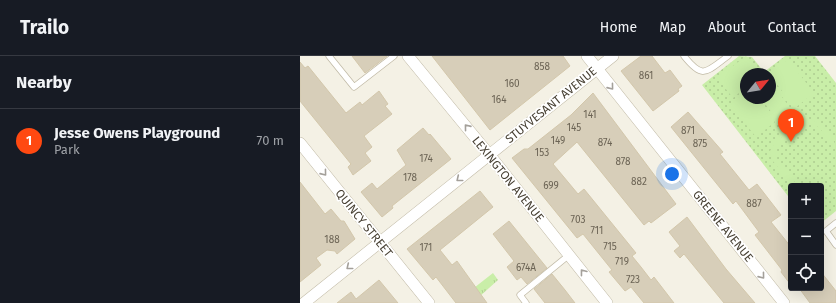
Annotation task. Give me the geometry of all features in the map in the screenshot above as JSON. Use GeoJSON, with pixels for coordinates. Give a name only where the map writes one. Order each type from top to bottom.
{"type":"FeatureCollection","features":[{"type":"Feature","properties":{"kind":"street","name":"LEXINGTON AVENUE"},"geometry":{"type":"LineString","coordinates":[[408,56],[607,303]]}},
{"type":"Feature","properties":{"kind":"street","name":"GREENE AVENUE"},"geometry":{"type":"LineString","coordinates":[[587,56],[784,303]]}},
{"type":"Feature","properties":{"kind":"street","name":"STUYVESANT AVENUE"},"geometry":{"type":"LineString","coordinates":[[380,242],[613,56]]}},
{"type":"Feature","properties":{"kind":"street","name":"QUINCY STREET"},"geometry":{"type":"LineString","coordinates":[[300,143],[428,303]]}},
{"type":"Feature","properties":{"kind":"street"},"geometry":{"type":"LineString","coordinates":[[304,303],[380,242]]}},
{"type":"Feature","properties":{"kind":"lane"},"geometry":{"type":"LineString","coordinates":[[329,56],[354,87],[394,56]]}},
{"type":"Feature","properties":{"kind":"lane"},"geometry":{"type":"LineString","coordinates":[[684,56],[695,69],[704,72],[728,56]]}},
{"type":"Feature","properties":{"kind":"lane"},"geometry":{"type":"LineString","coordinates":[[836,223],[826,231],[836,245]]}},
{"type":"Feature","properties":{"kind":"lane"},"geometry":{"type":"LineString","coordinates":[[526,303],[520,296],[569,255]]}},
{"type":"Feature","properties":{"kind":"green space"},"geometry":{"type":"Polygon","coordinates":[[[739,56],[752,57],[761,68],[740,68],[740,104],[776,104],[776,68],[769,68],[785,56],[815,56],[836,83],[836,211],[824,221],[824,183],[788,183],[788,196],[702,85],[739,56]]]}},
{"type":"Feature","properties":{"kind":"green space"},"geometry":{"type":"Polygon","coordinates":[[[746,56],[756,68],[740,68],[740,92],[733,98],[717,78],[746,56]]]}},
{"type":"Feature","properties":{"kind":"green space"},"geometry":{"type":"Polygon","coordinates":[[[788,59],[814,93],[795,108],[776,83],[776,68],[788,59]]]}},
{"type":"Feature","properties":{"kind":"green space"},"geometry":{"type":"Polygon","coordinates":[[[776,89],[791,109],[777,120],[765,104],[776,104],[776,89]]]}},
{"type":"Feature","properties":{"kind":"green space"},"geometry":{"type":"Polygon","coordinates":[[[740,97],[740,104],[760,104],[775,122],[756,137],[730,105],[740,97]]]}},
{"type":"Feature","properties":{"kind":"green space"},"geometry":{"type":"Polygon","coordinates":[[[806,119],[822,125],[830,134],[836,150],[823,132],[813,124],[805,126],[794,132],[779,144],[775,152],[775,156],[796,183],[791,183],[772,160],[770,151],[775,142],[806,119]]]}},
{"type":"Feature","properties":{"kind":"green space"},"geometry":{"type":"Polygon","coordinates":[[[493,273],[498,280],[479,297],[456,302],[493,273]]]}},
{"type":"Feature","properties":{"kind":"building"},"geometry":{"type":"Polygon","coordinates":[[[352,56],[387,56],[365,73],[352,56]]]}},
{"type":"Feature","properties":{"kind":"building"},"geometry":{"type":"Polygon","coordinates":[[[432,56],[563,56],[570,66],[490,130],[432,56]]]}},
{"type":"Feature","properties":{"kind":"building"},"geometry":{"type":"Polygon","coordinates":[[[641,56],[652,56],[665,73],[670,70],[682,86],[678,89],[679,91],[653,111],[621,71],[641,56]]]}},
{"type":"Feature","properties":{"kind":"building"},"geometry":{"type":"Polygon","coordinates":[[[300,62],[305,68],[308,66],[346,113],[360,102],[362,105],[379,91],[388,104],[385,106],[392,114],[364,136],[372,147],[365,153],[371,161],[353,175],[348,167],[351,164],[300,101],[300,62]]]}},
{"type":"Feature","properties":{"kind":"building"},"geometry":{"type":"Polygon","coordinates":[[[593,93],[676,204],[651,223],[649,221],[644,225],[577,142],[553,164],[578,194],[584,189],[636,253],[632,256],[651,280],[654,277],[674,303],[644,303],[631,287],[625,291],[609,272],[612,270],[583,234],[577,238],[512,158],[524,149],[528,149],[571,115],[593,93]]]}},
{"type":"Feature","properties":{"kind":"building"},"geometry":{"type":"Polygon","coordinates":[[[688,112],[723,152],[720,154],[749,190],[757,184],[781,215],[771,222],[788,243],[788,281],[781,272],[782,270],[755,235],[759,232],[736,201],[733,204],[671,127],[688,112]]]}},
{"type":"Feature","properties":{"kind":"building"},"geometry":{"type":"Polygon","coordinates":[[[423,128],[451,159],[392,206],[393,208],[382,217],[361,192],[372,183],[377,189],[406,165],[397,150],[423,128]]]}},
{"type":"Feature","properties":{"kind":"building"},"geometry":{"type":"Polygon","coordinates":[[[300,182],[325,214],[331,209],[341,221],[344,221],[355,239],[337,254],[335,251],[327,250],[316,258],[321,265],[300,282],[300,182]]]}},
{"type":"Feature","properties":{"kind":"building"},"geometry":{"type":"Polygon","coordinates":[[[480,191],[493,207],[440,250],[452,265],[457,261],[487,303],[456,303],[436,277],[433,280],[407,249],[480,191]]]}},
{"type":"Feature","properties":{"kind":"building"},"geometry":{"type":"Polygon","coordinates":[[[687,217],[726,269],[755,303],[724,303],[684,254],[680,258],[674,251],[680,246],[669,232],[687,217]]]}},
{"type":"Feature","properties":{"kind":"building"},"geometry":{"type":"Polygon","coordinates":[[[509,221],[547,268],[527,284],[521,277],[517,280],[507,267],[514,261],[493,234],[509,221]]]}},
{"type":"Feature","properties":{"kind":"building"},"geometry":{"type":"Polygon","coordinates":[[[552,274],[575,303],[545,303],[534,289],[552,274]]]}},
{"type":"Feature","properties":{"kind":"building"},"geometry":{"type":"Polygon","coordinates":[[[824,276],[836,291],[836,303],[810,303],[801,291],[824,291],[824,276]]]}},
{"type":"Feature","properties":{"kind":"building"},"geometry":{"type":"Polygon","coordinates":[[[379,280],[398,303],[337,303],[351,292],[356,299],[379,280]]]}},
{"type":"Feature","properties":{"kind":"place","name":"Jesse Owens Playground"},"geometry":{"type":"Point","coordinates":[791,142]}}]}
